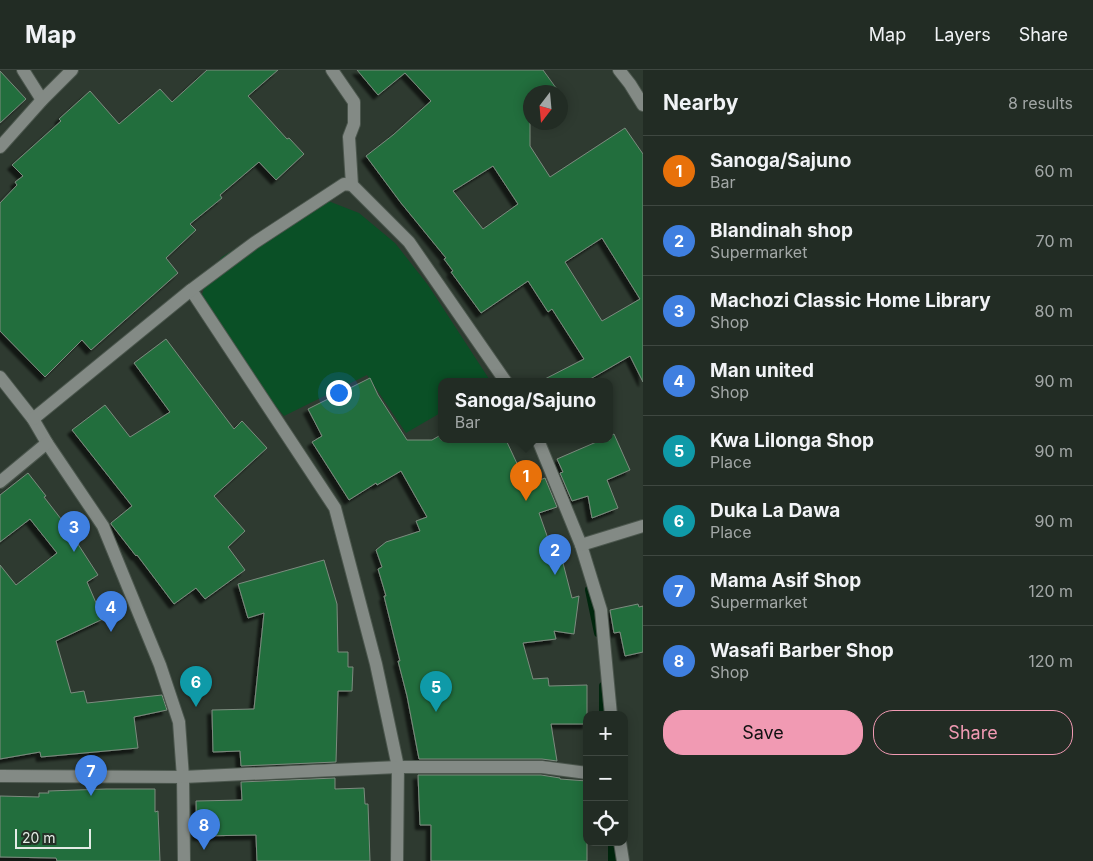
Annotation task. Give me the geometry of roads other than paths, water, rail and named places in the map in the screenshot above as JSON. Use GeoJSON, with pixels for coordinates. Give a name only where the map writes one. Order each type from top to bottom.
{"type":"FeatureCollection","features":[{"type":"Feature","properties":{"kind":"street"},"geometry":{"type":"LineString","coordinates":[[23,70],[42,100]]}},
{"type":"Feature","properties":{"kind":"street"},"geometry":{"type":"LineString","coordinates":[[0,147],[72,70]]}},
{"type":"Feature","properties":{"kind":"street"},"geometry":{"type":"LineString","coordinates":[[332,70],[354,102],[354,124],[349,137],[352,185]]}},
{"type":"Feature","properties":{"kind":"street"},"geometry":{"type":"LineString","coordinates":[[619,70],[643,105]]}},
{"type":"Feature","properties":{"kind":"street"},"geometry":{"type":"LineString","coordinates":[[33,419],[191,290],[270,232],[344,184],[352,185],[409,242],[503,378]]}},
{"type":"Feature","properties":{"kind":"street"},"geometry":{"type":"LineString","coordinates":[[191,290],[335,508],[376,664],[398,767],[397,861]]}},
{"type":"Feature","properties":{"kind":"street"},"geometry":{"type":"LineString","coordinates":[[0,377],[33,419],[103,526],[160,665],[179,722],[184,777],[184,861]]}},
{"type":"Feature","properties":{"kind":"street"},"geometry":{"type":"LineString","coordinates":[[0,482],[47,443]]}},
{"type":"Feature","properties":{"kind":"street"},"geometry":{"type":"LineString","coordinates":[[539,443],[581,545],[601,610],[611,711]]}},
{"type":"Feature","properties":{"kind":"street"},"geometry":{"type":"LineString","coordinates":[[581,545],[643,526]]}},
{"type":"Feature","properties":{"kind":"street"},"geometry":{"type":"LineString","coordinates":[[0,776],[184,777],[398,767],[542,767],[583,772]]}},
{"type":"Feature","properties":{"kind":"street"},"geometry":{"type":"LineString","coordinates":[[621,846],[623,861]]}},
{"type":"Feature","properties":{"kind":"waterway"},"geometry":{"type":"LineString","coordinates":[[589,590],[598,633]]}},
{"type":"Feature","properties":{"kind":"waterway"},"geometry":{"type":"LineString","coordinates":[[603,686],[603,711]]}},
{"type":"Feature","properties":{"kind":"waterway"},"geometry":{"type":"LineString","coordinates":[[612,846],[612,861]]}},
{"type":"Feature","properties":{"kind":"place","name":"Sanoga/Sajuno"},"geometry":{"type":"Point","coordinates":[526,501]}},
{"type":"Feature","properties":{"kind":"place","name":"Machozi Classic Home Library"},"geometry":{"type":"Point","coordinates":[74,552]}},
{"type":"Feature","properties":{"kind":"place","name":"Blandinah shop"},"geometry":{"type":"Point","coordinates":[555,575]}},
{"type":"Feature","properties":{"kind":"place","name":"Man united"},"geometry":{"type":"Point","coordinates":[111,632]}},
{"type":"Feature","properties":{"kind":"place","name":"Duka La Dawa"},"geometry":{"type":"Point","coordinates":[196,707]}},
{"type":"Feature","properties":{"kind":"place","name":"Kwa Lilonga Shop"},"geometry":{"type":"Point","coordinates":[436,712]}},
{"type":"Feature","properties":{"kind":"place","name":"Mama Asif Shop"},"geometry":{"type":"Point","coordinates":[91,796]}},
{"type":"Feature","properties":{"kind":"place","name":"Wasafi Barber Shop"},"geometry":{"type":"Point","coordinates":[204,850]}}]}
